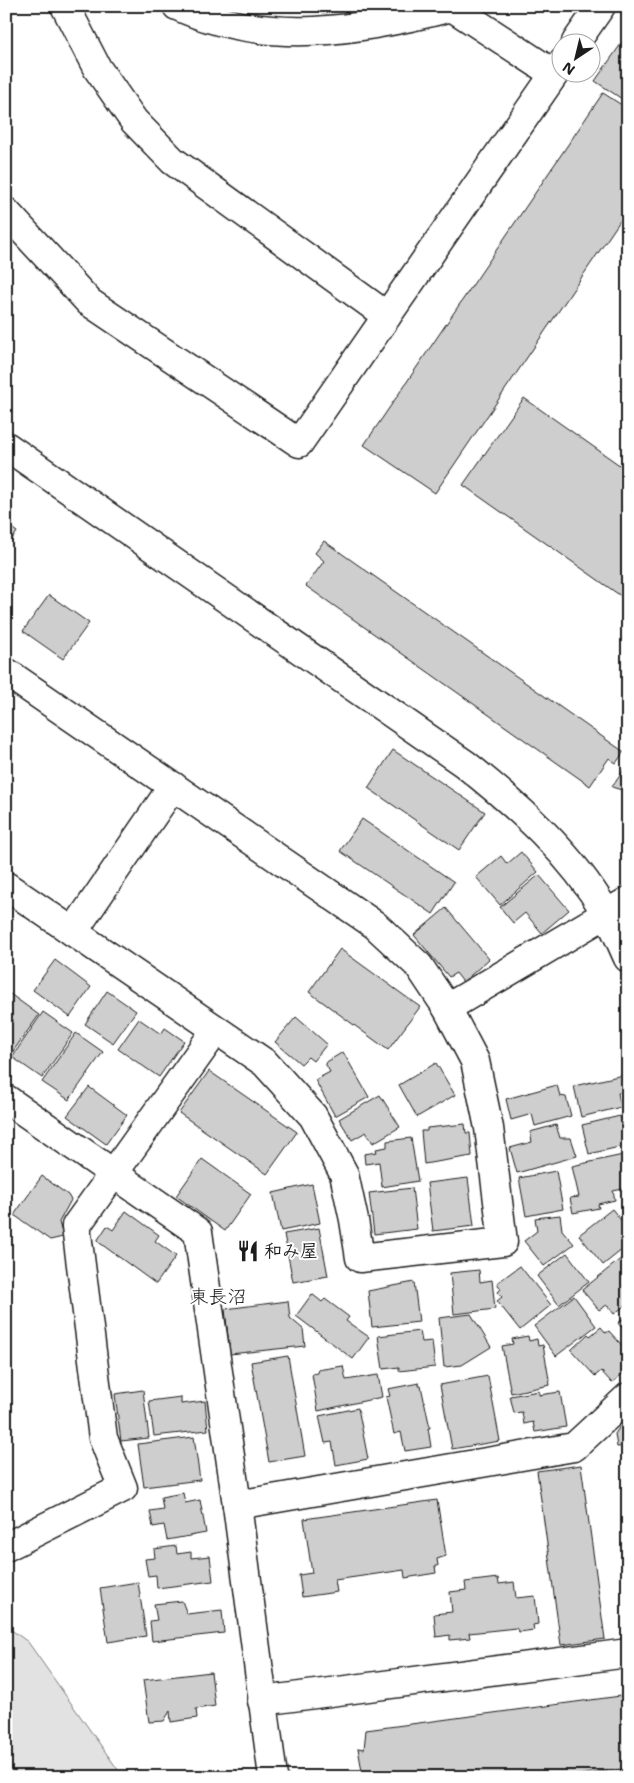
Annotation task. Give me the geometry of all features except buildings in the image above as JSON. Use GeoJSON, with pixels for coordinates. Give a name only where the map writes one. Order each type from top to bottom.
{"type":"FeatureCollection","features":[{"type":"Feature","properties":{"kind":"street"},"geometry":{"type":"LineString","coordinates":[[65,6],[97,68],[128,113],[172,161],[387,316]]}},
{"type":"Feature","properties":{"kind":"street"},"geometry":{"type":"LineString","coordinates":[[177,6],[225,22],[279,32],[341,31],[404,20],[452,7],[552,65]]}},
{"type":"Feature","properties":{"kind":"street"},"geometry":{"type":"LineString","coordinates":[[583,32],[601,6]]}},
{"type":"Feature","properties":{"kind":"street"},"geometry":{"type":"LineString","coordinates":[[6,212],[89,302],[299,443],[552,78]]}},
{"type":"Feature","properties":{"kind":"street"},"geometry":{"type":"LineString","coordinates":[[6,446],[465,764],[516,804],[617,907],[628,958]]}},
{"type":"Feature","properties":{"kind":"street"},"geometry":{"type":"LineString","coordinates":[[6,672],[375,925],[419,966],[447,1008],[475,1061],[489,1128],[503,1242],[360,1258],[344,1174],[313,1116],[265,1063],[6,886]]}},
{"type":"Feature","properties":{"kind":"street"},"geometry":{"type":"LineString","coordinates":[[73,932],[173,786]]}},
{"type":"Feature","properties":{"kind":"street"},"geometry":{"type":"LineString","coordinates":[[447,1008],[617,907]]}},
{"type":"Feature","properties":{"kind":"street"},"geometry":{"type":"LineString","coordinates":[[6,1547],[123,1488],[103,1438],[76,1226],[216,1030]]}},
{"type":"Feature","properties":{"kind":"street"},"geometry":{"type":"LineString","coordinates":[[6,1099],[198,1232],[273,1777]]}},
{"type":"Feature","properties":{"kind":"street"},"geometry":{"type":"LineString","coordinates":[[237,1505],[574,1447],[628,1397]]}},
{"type":"Feature","properties":{"kind":"street"},"geometry":{"type":"LineString","coordinates":[[262,1700],[628,1653]]}},
{"type":"Feature","properties":{"kind":"shaded area"},"geometry":{"type":"Polygon","coordinates":[[[6,1626],[28,1642],[123,1777],[6,1777],[6,1626]]]}},
{"type":"Feature","properties":{"kind":"place","name":"和み屋"},"geometry":{"type":"Point","coordinates":[248,1251]}},
{"type":"Feature","properties":{"kind":"district","name":"東長沼"},"geometry":{"type":"Point","coordinates":[218,1296]}}]}
